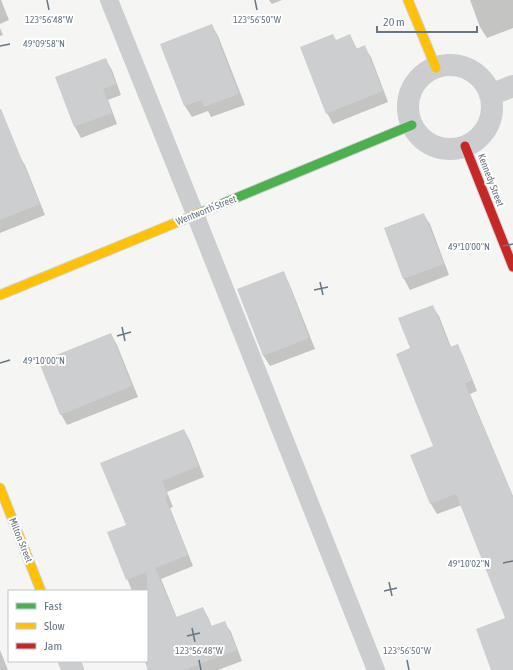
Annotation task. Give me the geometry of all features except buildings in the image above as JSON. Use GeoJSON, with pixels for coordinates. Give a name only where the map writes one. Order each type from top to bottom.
{"type":"FeatureCollection","features":[{"type":"Feature","properties":{"kind":"street"},"geometry":{"type":"LineString","coordinates":[[408,0],[436,68]]}},
{"type":"Feature","properties":{"kind":"street"},"geometry":{"type":"LineString","coordinates":[[453,65],[466,68],[478,76],[486,86],[490,95],[491,113],[487,126],[479,137],[465,146],[454,149],[440,148],[427,143],[417,134],[410,122],[408,108],[410,94],[416,81],[426,72],[439,66],[453,65]]}},
{"type":"Feature","properties":{"kind":"street"},"geometry":{"type":"LineString","coordinates":[[490,95],[513,86]]}},
{"type":"Feature","properties":{"kind":"street","name":"Wentworth Street"},"geometry":{"type":"LineString","coordinates":[[0,295],[412,125]]}},
{"type":"Feature","properties":{"kind":"street","name":"Kennedy Street"},"geometry":{"type":"LineString","coordinates":[[465,146],[513,267]]}},
{"type":"Feature","properties":{"kind":"street","name":"Milton Street"},"geometry":{"type":"LineString","coordinates":[[0,488],[41,590]]}},
{"type":"Feature","properties":{"kind":"lane"},"geometry":{"type":"LineString","coordinates":[[109,0],[376,670]]}},
{"type":"Feature","properties":{"kind":"traffic: fast"},"geometry":{"type":"LineString","coordinates":[[202,212],[412,125]]}},
{"type":"Feature","properties":{"kind":"traffic: slow"},"geometry":{"type":"LineString","coordinates":[[408,0],[436,68]]}},
{"type":"Feature","properties":{"kind":"traffic: slow"},"geometry":{"type":"LineString","coordinates":[[0,295],[202,212]]}},
{"type":"Feature","properties":{"kind":"traffic: slow"},"geometry":{"type":"LineString","coordinates":[[0,488],[41,590]]}},
{"type":"Feature","properties":{"kind":"traffic: jam"},"geometry":{"type":"LineString","coordinates":[[465,146],[513,267]]}}]}
